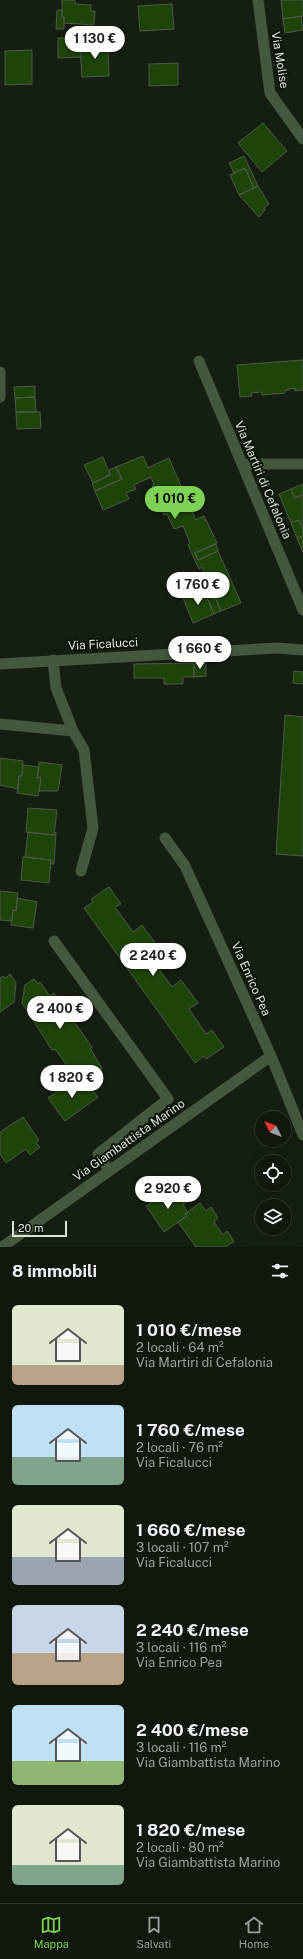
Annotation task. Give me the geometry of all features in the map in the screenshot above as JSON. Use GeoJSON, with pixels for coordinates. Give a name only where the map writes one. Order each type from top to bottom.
{"type":"FeatureCollection","features":[{"type":"Feature","properties":{"kind":"street","name":"Via Molise"},"geometry":{"type":"LineString","coordinates":[[258,0],[270,93],[303,139]]}},
{"type":"Feature","properties":{"kind":"street","name":"Via Martiri di Cefalonia"},"geometry":{"type":"LineString","coordinates":[[199,361],[303,610]]}},
{"type":"Feature","properties":{"kind":"street"},"geometry":{"type":"LineString","coordinates":[[0,372],[0,397]]}},
{"type":"Feature","properties":{"kind":"street"},"geometry":{"type":"LineString","coordinates":[[243,464],[303,464]]}},
{"type":"Feature","properties":{"kind":"street","name":"Via Ficalucci"},"geometry":{"type":"LineString","coordinates":[[0,664],[277,648],[303,650]]}},
{"type":"Feature","properties":{"kind":"street"},"geometry":{"type":"LineString","coordinates":[[53,660],[56,688],[73,731],[84,750],[93,828],[81,871]]}},
{"type":"Feature","properties":{"kind":"street"},"geometry":{"type":"LineString","coordinates":[[0,724],[73,731]]}},
{"type":"Feature","properties":{"kind":"street","name":"Via Enrico Pea"},"geometry":{"type":"LineString","coordinates":[[165,838],[186,866],[271,1056],[303,1135]]}},
{"type":"Feature","properties":{"kind":"street"},"geometry":{"type":"LineString","coordinates":[[54,941],[168,1099],[98,1154],[109,1170]]}},
{"type":"Feature","properties":{"kind":"street","name":"Via Giambattista Marino"},"geometry":{"type":"LineString","coordinates":[[2,1247],[271,1056]]}},
{"type":"Feature","properties":{"kind":"building"},"geometry":{"type":"Polygon","coordinates":[[[62,0],[75,0],[75,4],[91,5],[91,11],[95,11],[94,25],[64,23],[64,17],[62,17],[62,0]]]}},
{"type":"Feature","properties":{"kind":"building"},"geometry":{"type":"Polygon","coordinates":[[[281,0],[303,0],[303,16],[283,19],[281,0]]]}},
{"type":"Feature","properties":{"kind":"building"},"geometry":{"type":"Polygon","coordinates":[[[172,4],[174,29],[140,31],[138,6],[172,4]]]}},
{"type":"Feature","properties":{"kind":"building"},"geometry":{"type":"Polygon","coordinates":[[[57,10],[62,10],[62,17],[64,17],[64,29],[56,29],[57,10]]]}},
{"type":"Feature","properties":{"kind":"building"},"geometry":{"type":"Polygon","coordinates":[[[301,16],[303,30],[285,33],[283,19],[301,16]]]}},
{"type":"Feature","properties":{"kind":"building"},"geometry":{"type":"Polygon","coordinates":[[[106,37],[106,44],[80,45],[81,57],[58,58],[58,38],[106,37]]]}},
{"type":"Feature","properties":{"kind":"building"},"geometry":{"type":"Polygon","coordinates":[[[108,44],[109,76],[82,77],[80,45],[108,44]]]}},
{"type":"Feature","properties":{"kind":"building"},"geometry":{"type":"Polygon","coordinates":[[[32,50],[32,84],[5,85],[5,51],[32,50]]]}},
{"type":"Feature","properties":{"kind":"building"},"geometry":{"type":"Polygon","coordinates":[[[178,63],[178,85],[149,86],[149,64],[178,63]]]}},
{"type":"Feature","properties":{"kind":"building"},"geometry":{"type":"Polygon","coordinates":[[[263,123],[287,151],[262,172],[238,143],[263,123]]]}},
{"type":"Feature","properties":{"kind":"building"},"geometry":{"type":"Polygon","coordinates":[[[244,156],[258,186],[254,188],[245,168],[234,173],[229,163],[244,156]]]}},
{"type":"Feature","properties":{"kind":"building"},"geometry":{"type":"Polygon","coordinates":[[[245,168],[254,188],[239,195],[230,175],[245,168]]]}},
{"type":"Feature","properties":{"kind":"building"},"geometry":{"type":"Polygon","coordinates":[[[258,186],[269,204],[264,208],[265,210],[259,217],[239,195],[258,186]]]}},
{"type":"Feature","properties":{"kind":"building"},"geometry":{"type":"Polygon","coordinates":[[[303,360],[303,390],[295,391],[295,388],[285,390],[285,393],[262,395],[262,392],[251,393],[252,396],[240,397],[237,365],[303,360]]]}},
{"type":"Feature","properties":{"kind":"building"},"geometry":{"type":"Polygon","coordinates":[[[35,386],[35,397],[15,398],[14,387],[35,386]]]}},
{"type":"Feature","properties":{"kind":"building"},"geometry":{"type":"Polygon","coordinates":[[[35,397],[36,412],[16,412],[15,398],[35,397]]]}},
{"type":"Feature","properties":{"kind":"building"},"geometry":{"type":"Polygon","coordinates":[[[16,412],[40,412],[41,428],[17,429],[16,412]]]}},
{"type":"Feature","properties":{"kind":"building"},"geometry":{"type":"Polygon","coordinates":[[[143,456],[148,468],[169,458],[181,486],[160,495],[163,502],[184,493],[196,520],[204,516],[217,543],[195,553],[198,560],[218,551],[241,603],[221,611],[202,567],[199,569],[188,545],[190,543],[183,526],[174,529],[167,514],[164,515],[152,486],[154,485],[151,477],[134,485],[136,489],[126,493],[129,499],[103,510],[95,491],[122,479],[116,467],[143,456]]]}},
{"type":"Feature","properties":{"kind":"building"},"geometry":{"type":"Polygon","coordinates":[[[103,457],[110,475],[93,483],[84,465],[103,457]]]}},
{"type":"Feature","properties":{"kind":"building"},"geometry":{"type":"Polygon","coordinates":[[[116,467],[122,479],[95,491],[92,483],[110,475],[109,470],[116,467]]]}},
{"type":"Feature","properties":{"kind":"building"},"geometry":{"type":"Polygon","coordinates":[[[303,484],[303,495],[295,498],[291,489],[303,484]]]}},
{"type":"Feature","properties":{"kind":"building"},"geometry":{"type":"Polygon","coordinates":[[[181,486],[184,493],[163,502],[160,495],[181,486]]]}},
{"type":"Feature","properties":{"kind":"building"},"geometry":{"type":"Polygon","coordinates":[[[291,489],[295,498],[301,495],[303,499],[303,529],[299,520],[291,523],[279,494],[291,489]]]}},
{"type":"Feature","properties":{"kind":"building"},"geometry":{"type":"Polygon","coordinates":[[[299,520],[303,529],[303,536],[297,538],[291,523],[299,520]]]}},
{"type":"Feature","properties":{"kind":"building"},"geometry":{"type":"Polygon","coordinates":[[[303,536],[303,552],[297,538],[303,536]]]}},
{"type":"Feature","properties":{"kind":"building"},"geometry":{"type":"Polygon","coordinates":[[[216,544],[218,551],[198,560],[195,553],[216,544]]]}},
{"type":"Feature","properties":{"kind":"building"},"geometry":{"type":"Polygon","coordinates":[[[210,586],[221,611],[214,614],[203,589],[210,586]]]}},
{"type":"Feature","properties":{"kind":"building"},"geometry":{"type":"Polygon","coordinates":[[[203,589],[214,614],[193,623],[183,598],[203,589]]]}},
{"type":"Feature","properties":{"kind":"building"},"geometry":{"type":"Polygon","coordinates":[[[194,663],[206,663],[206,676],[194,677],[194,663]]]}},
{"type":"Feature","properties":{"kind":"building"},"geometry":{"type":"Polygon","coordinates":[[[194,663],[194,677],[183,677],[183,684],[164,684],[164,678],[134,678],[134,664],[194,663]]]}},
{"type":"Feature","properties":{"kind":"building"},"geometry":{"type":"Polygon","coordinates":[[[294,671],[303,672],[303,684],[293,683],[294,671]]]}},
{"type":"Feature","properties":{"kind":"building"},"geometry":{"type":"Polygon","coordinates":[[[285,715],[303,717],[303,856],[276,854],[285,715]]]}},
{"type":"Feature","properties":{"kind":"building"},"geometry":{"type":"Polygon","coordinates":[[[0,758],[23,761],[22,776],[19,776],[18,789],[0,785],[0,758]]]}},
{"type":"Feature","properties":{"kind":"building"},"geometry":{"type":"Polygon","coordinates":[[[39,762],[62,765],[58,791],[39,791],[41,778],[37,778],[39,762]]]}},
{"type":"Feature","properties":{"kind":"building"},"geometry":{"type":"Polygon","coordinates":[[[23,765],[39,767],[37,778],[41,778],[38,796],[17,793],[19,776],[22,776],[23,765]]]}},
{"type":"Feature","properties":{"kind":"building"},"geometry":{"type":"Polygon","coordinates":[[[28,808],[57,810],[54,835],[26,832],[28,808]]]}},
{"type":"Feature","properties":{"kind":"building"},"geometry":{"type":"Polygon","coordinates":[[[28,832],[54,835],[56,832],[54,864],[50,864],[51,860],[25,857],[28,832]]]}},
{"type":"Feature","properties":{"kind":"building"},"geometry":{"type":"Polygon","coordinates":[[[23,857],[51,860],[49,883],[21,880],[23,857]]]}},
{"type":"Feature","properties":{"kind":"building"},"geometry":{"type":"Polygon","coordinates":[[[109,887],[121,904],[115,907],[133,932],[142,925],[159,948],[149,955],[172,987],[181,980],[198,1003],[189,1009],[206,1034],[212,1030],[224,1047],[206,1059],[204,1056],[195,1063],[84,908],[93,902],[91,899],[109,887]]]}},
{"type":"Feature","properties":{"kind":"building"},"geometry":{"type":"Polygon","coordinates":[[[0,891],[18,893],[16,911],[13,910],[12,921],[0,920],[0,891]]]}},
{"type":"Feature","properties":{"kind":"building"},"geometry":{"type":"Polygon","coordinates":[[[17,898],[37,902],[33,928],[11,925],[13,910],[16,911],[17,898]]]}},
{"type":"Feature","properties":{"kind":"building"},"geometry":{"type":"Polygon","coordinates":[[[10,974],[16,983],[14,1002],[0,1012],[0,978],[3,976],[6,978],[10,974]]]}},
{"type":"Feature","properties":{"kind":"building"},"geometry":{"type":"Polygon","coordinates":[[[34,979],[38,984],[40,982],[50,996],[54,993],[92,1047],[90,1048],[102,1068],[90,1077],[72,1073],[55,1049],[52,1050],[22,1003],[25,985],[34,979]]]}},
{"type":"Feature","properties":{"kind":"building"},"geometry":{"type":"Polygon","coordinates":[[[70,1082],[89,1085],[98,1097],[65,1121],[48,1098],[70,1082]]]}},
{"type":"Feature","properties":{"kind":"building"},"geometry":{"type":"Polygon","coordinates":[[[23,1117],[39,1140],[36,1143],[40,1147],[30,1155],[26,1149],[6,1163],[0,1154],[0,1132],[23,1117]]]}},
{"type":"Feature","properties":{"kind":"building"},"geometry":{"type":"Polygon","coordinates":[[[170,1189],[175,1195],[180,1192],[187,1202],[183,1205],[188,1213],[185,1214],[187,1216],[164,1232],[146,1206],[170,1189]]]}},
{"type":"Feature","properties":{"kind":"building"},"geometry":{"type":"Polygon","coordinates":[[[200,1203],[206,1211],[211,1207],[218,1218],[214,1222],[223,1235],[227,1231],[234,1241],[226,1247],[196,1247],[178,1222],[187,1216],[185,1214],[200,1203]]]}}]}
